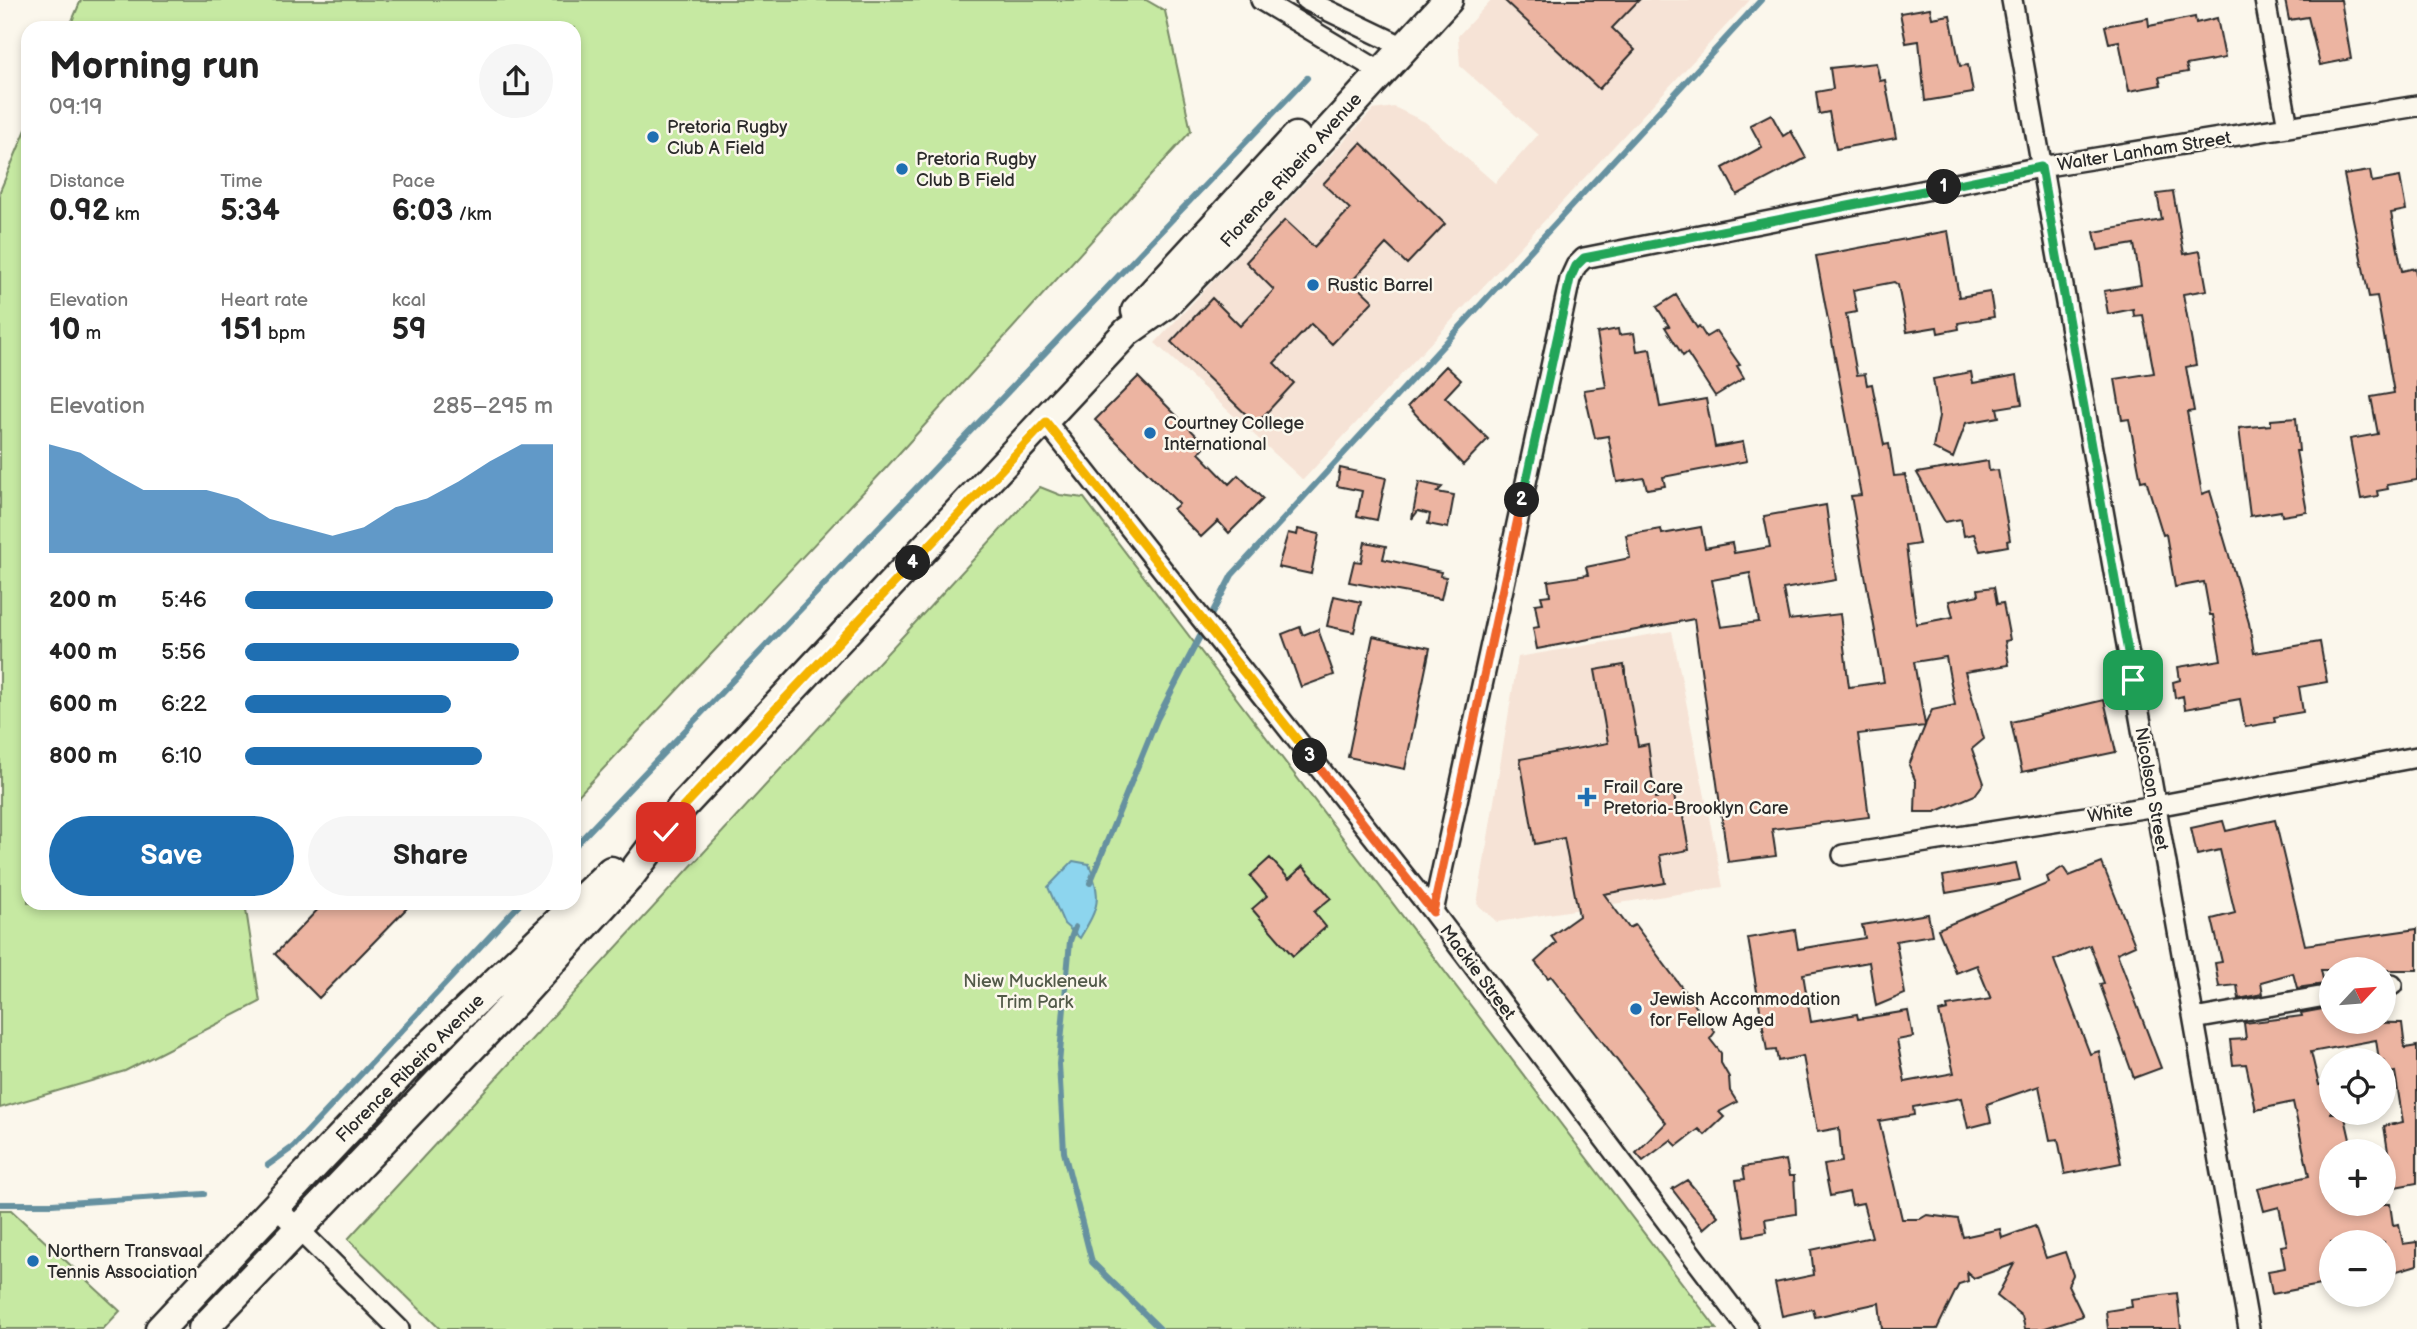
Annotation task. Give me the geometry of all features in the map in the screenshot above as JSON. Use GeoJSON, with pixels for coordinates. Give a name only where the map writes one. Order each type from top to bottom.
{"type":"FeatureCollection","features":[{"type":"Feature","properties":{"kind":"main road","name":"Florence Ribeiro Avenue"},"geometry":{"type":"LineString","coordinates":[[203,1329],[514,1003],[630,876],[666,832],[671,820],[1046,422],[1127,332],[1137,309],[1153,290],[1375,67],[1428,0]]}},
{"type":"Feature","properties":{"kind":"main road","name":"Florence Ribeiro Avenue"},"geometry":{"type":"LineString","coordinates":[[1396,43],[1448,0]]}},
{"type":"Feature","properties":{"kind":"main road","name":"Florence Ribeiro Avenue"},"geometry":{"type":"LineString","coordinates":[[581,900],[659,825],[671,820]]}},
{"type":"Feature","properties":{"kind":"main road","name":"Florence Ribeiro Avenue"},"geometry":{"type":"LineString","coordinates":[[160,1329],[405,1069],[571,910]]}},
{"type":"Feature","properties":{"kind":"street"},"geometry":{"type":"LineString","coordinates":[[1261,0],[1375,67]]}},
{"type":"Feature","properties":{"kind":"street"},"geometry":{"type":"LineString","coordinates":[[1306,0],[1396,43]]}},
{"type":"Feature","properties":{"kind":"street","name":"Nicolson Street"},"geometry":{"type":"LineString","coordinates":[[2012,0],[2249,1329]]}},
{"type":"Feature","properties":{"kind":"street"},"geometry":{"type":"LineString","coordinates":[[2265,0],[2288,127]]}},
{"type":"Feature","properties":{"kind":"street","name":"Walter Lanham Street"},"geometry":{"type":"LineString","coordinates":[[1433,912],[1570,279],[1576,266],[1584,258],[2041,167],[2417,106]]}},
{"type":"Feature","properties":{"kind":"street","name":"Mackie Street"},"geometry":{"type":"LineString","coordinates":[[1046,422],[1433,912],[1748,1329]]}},
{"type":"Feature","properties":{"kind":"street","name":"White"},"geometry":{"type":"LineString","coordinates":[[1843,855],[2156,806],[2417,757]]}},
{"type":"Feature","properties":{"kind":"street"},"geometry":{"type":"LineString","coordinates":[[2194,1019],[2319,997]]}},
{"type":"Feature","properties":{"kind":"street"},"geometry":{"type":"LineString","coordinates":[[275,1207],[399,1329]]}},
{"type":"Feature","properties":{"kind":"shaded area"},"geometry":{"type":"Polygon","coordinates":[[[1491,0],[1750,0],[1303,480],[1155,343],[1373,110],[1394,107],[1425,122],[1495,183],[1538,135],[1460,66],[1458,36],[1491,0]]]}},
{"type":"Feature","properties":{"kind":"shaded area"},"geometry":{"type":"Polygon","coordinates":[[[1672,631],[1723,887],[1497,922],[1477,904],[1518,657],[1672,631]]]}},
{"type":"Feature","properties":{"kind":"green space"},"geometry":{"type":"Polygon","coordinates":[[[81,0],[1146,0],[1165,11],[1191,131],[884,470],[581,793],[581,21],[72,21],[81,0]]]}},
{"type":"Feature","properties":{"kind":"green space"},"geometry":{"type":"Polygon","coordinates":[[[21,142],[21,910],[246,910],[260,1002],[125,1071],[0,1108],[0,191],[21,142]]]}},
{"type":"Feature","properties":{"kind":"green space","name":"Niew Muckleneuk Trim Park"},"geometry":{"type":"Polygon","coordinates":[[[1040,487],[1060,495],[1084,498],[1717,1329],[440,1329],[348,1239],[1040,487]]]}},
{"type":"Feature","properties":{"kind":"green space","name":"Northern Transvaal Tennis Association"},"geometry":{"type":"Polygon","coordinates":[[[0,1210],[11,1210],[120,1311],[103,1329],[0,1329],[0,1210]]]}},
{"type":"Feature","properties":{"kind":"water"},"geometry":{"type":"Polygon","coordinates":[[[1073,861],[1089,864],[1097,895],[1095,910],[1080,938],[1064,924],[1048,887],[1073,861]]]}},
{"type":"Feature","properties":{"kind":"building"},"geometry":{"type":"Polygon","coordinates":[[[1504,0],[1639,0],[1612,28],[1635,50],[1599,89],[1504,0]]]}},
{"type":"Feature","properties":{"kind":"building"},"geometry":{"type":"Polygon","coordinates":[[[2285,0],[2341,0],[2351,59],[2320,65],[2308,17],[2289,20],[2285,0]]]}},
{"type":"Feature","properties":{"kind":"building"},"geometry":{"type":"Polygon","coordinates":[[[1930,8],[1932,18],[1950,15],[1960,66],[1968,65],[1973,93],[1925,101],[1919,41],[1906,43],[1900,13],[1930,8]]]}},
{"type":"Feature","properties":{"kind":"building"},"geometry":{"type":"Polygon","coordinates":[[[2195,17],[2196,23],[2217,18],[2225,58],[2186,65],[2188,72],[2159,77],[2161,85],[2129,91],[2119,41],[2109,43],[2105,26],[2148,18],[2149,26],[2195,17]]]}},
{"type":"Feature","properties":{"kind":"building"},"geometry":{"type":"Polygon","coordinates":[[[1876,63],[1880,81],[1885,80],[1896,138],[1836,149],[1829,112],[1819,114],[1816,92],[1833,89],[1830,68],[1876,63]]]}},
{"type":"Feature","properties":{"kind":"building"},"geometry":{"type":"Polygon","coordinates":[[[1771,114],[1783,136],[1791,131],[1806,158],[1737,195],[1723,168],[1762,147],[1750,125],[1771,114]]]}},
{"type":"Feature","properties":{"kind":"building","name":"Rustic Barrel"},"geometry":{"type":"Polygon","coordinates":[[[1361,143],[1445,224],[1407,264],[1386,244],[1352,281],[1373,301],[1332,344],[1311,324],[1274,363],[1294,383],[1256,424],[1171,342],[1212,298],[1240,326],[1274,290],[1246,262],[1285,220],[1314,247],[1350,209],[1323,184],[1361,143]]]}},
{"type":"Feature","properties":{"kind":"building"},"geometry":{"type":"Polygon","coordinates":[[[2370,171],[2372,182],[2400,177],[2406,210],[2391,213],[2402,271],[2415,268],[2417,280],[2417,480],[2387,485],[2388,489],[2377,491],[2378,496],[2361,499],[2350,439],[2378,434],[2371,397],[2394,393],[2377,296],[2369,297],[2344,175],[2370,171]]]}},
{"type":"Feature","properties":{"kind":"building"},"geometry":{"type":"Polygon","coordinates":[[[2173,192],[2184,254],[2200,251],[2207,290],[2183,294],[2196,365],[2186,367],[2194,411],[2187,412],[2202,494],[2210,491],[2249,623],[2254,653],[2320,642],[2327,682],[2299,687],[2303,712],[2274,717],[2275,722],[2245,727],[2240,699],[2185,709],[2183,696],[2175,698],[2173,682],[2180,680],[2178,667],[2221,660],[2204,582],[2175,587],[2166,534],[2163,535],[2146,480],[2141,481],[2129,419],[2122,420],[2115,379],[2154,373],[2143,315],[2134,316],[2133,309],[2108,314],[2104,291],[2141,285],[2134,244],[2098,250],[2094,232],[2162,220],[2157,194],[2173,192]]]}},
{"type":"Feature","properties":{"kind":"building"},"geometry":{"type":"Polygon","coordinates":[[[1948,231],[1959,297],[1990,292],[1994,317],[1958,323],[1959,329],[1938,333],[1937,327],[1907,332],[1898,285],[1894,282],[1853,290],[1857,312],[1846,314],[1857,375],[1865,374],[1867,385],[1872,384],[1884,445],[1889,444],[1894,476],[1905,475],[1919,544],[1906,546],[1916,624],[1953,617],[1949,601],[1979,595],[1978,589],[1994,587],[1997,604],[2003,603],[2010,640],[2005,641],[2009,665],[1965,672],[1984,739],[1972,749],[1984,783],[1975,795],[1935,812],[1915,812],[1916,782],[1909,765],[1925,726],[1858,734],[1869,817],[1772,829],[1776,856],[1728,862],[1694,619],[1537,649],[1533,628],[1539,627],[1535,604],[1543,603],[1541,596],[1550,595],[1548,581],[1588,575],[1586,567],[1630,558],[1626,535],[1661,529],[1662,534],[1701,527],[1705,548],[1732,543],[1734,553],[1770,547],[1764,516],[1826,505],[1836,580],[1783,589],[1789,620],[1840,614],[1849,687],[1884,682],[1851,496],[1861,495],[1816,256],[1948,231]],[[1750,573],[1712,580],[1721,627],[1759,622],[1750,573]],[[1946,657],[1914,662],[1925,725],[1932,710],[1955,705],[1946,657]]]}},
{"type":"Feature","properties":{"kind":"building"},"geometry":{"type":"Polygon","coordinates":[[[1676,295],[1697,328],[1699,326],[1706,337],[1716,331],[1740,365],[1737,366],[1744,378],[1715,396],[1687,353],[1683,356],[1665,327],[1669,326],[1657,307],[1676,295]]]}},
{"type":"Feature","properties":{"kind":"building"},"geometry":{"type":"Polygon","coordinates":[[[1618,329],[1619,335],[1634,333],[1637,351],[1650,349],[1660,407],[1706,399],[1715,447],[1743,442],[1747,461],[1663,477],[1665,486],[1647,489],[1644,478],[1617,482],[1608,436],[1595,438],[1584,390],[1606,387],[1597,333],[1618,329]]]}},
{"type":"Feature","properties":{"kind":"building"},"geometry":{"type":"Polygon","coordinates":[[[1446,366],[1461,380],[1445,397],[1488,439],[1463,465],[1408,406],[1446,366]]]}},
{"type":"Feature","properties":{"kind":"building"},"geometry":{"type":"Polygon","coordinates":[[[1971,372],[1973,383],[2017,375],[2022,404],[1997,408],[1999,417],[1966,423],[1953,458],[1933,448],[1939,416],[1933,379],[1971,372]]]}},
{"type":"Feature","properties":{"kind":"building"},"geometry":{"type":"Polygon","coordinates":[[[1138,377],[1206,445],[1199,453],[1229,484],[1238,475],[1263,499],[1229,533],[1218,521],[1201,537],[1173,509],[1179,504],[1095,420],[1138,377]]]}},
{"type":"Feature","properties":{"kind":"building"},"geometry":{"type":"Polygon","coordinates":[[[2296,418],[2299,451],[2296,451],[2307,512],[2282,516],[2281,511],[2250,516],[2239,428],[2271,425],[2271,420],[2296,418]]]}},
{"type":"Feature","properties":{"kind":"building"},"geometry":{"type":"Polygon","coordinates":[[[1988,461],[1989,471],[1998,470],[2010,540],[2007,541],[2008,546],[1980,551],[1974,534],[1964,536],[1961,519],[1945,522],[1917,473],[1988,461]]]}},
{"type":"Feature","properties":{"kind":"building"},"geometry":{"type":"Polygon","coordinates":[[[1340,468],[1386,478],[1377,520],[1357,516],[1362,491],[1337,486],[1340,468]]]}},
{"type":"Feature","properties":{"kind":"building"},"geometry":{"type":"Polygon","coordinates":[[[1419,482],[1442,487],[1437,492],[1454,495],[1448,528],[1428,524],[1430,514],[1418,511],[1412,519],[1419,482]]]}},
{"type":"Feature","properties":{"kind":"building"},"geometry":{"type":"Polygon","coordinates":[[[1298,529],[1319,534],[1311,574],[1278,567],[1288,533],[1297,535],[1298,529]]]}},
{"type":"Feature","properties":{"kind":"building"},"geometry":{"type":"Polygon","coordinates":[[[1365,542],[1386,546],[1383,559],[1441,572],[1440,576],[1446,577],[1441,599],[1349,582],[1354,561],[1361,562],[1365,542]]]}},
{"type":"Feature","properties":{"kind":"building"},"geometry":{"type":"Polygon","coordinates":[[[1334,596],[1361,602],[1354,632],[1327,626],[1334,596]]]}},
{"type":"Feature","properties":{"kind":"building"},"geometry":{"type":"Polygon","coordinates":[[[1300,627],[1303,635],[1318,629],[1334,675],[1301,687],[1282,634],[1300,627]]]}},
{"type":"Feature","properties":{"kind":"building"},"geometry":{"type":"Polygon","coordinates":[[[1373,636],[1430,648],[1405,769],[1348,757],[1373,636]]]}},
{"type":"Feature","properties":{"kind":"building"},"geometry":{"type":"Polygon","coordinates":[[[1624,665],[1638,746],[1648,744],[1655,798],[1674,795],[1676,807],[1681,806],[1689,850],[1660,855],[1665,883],[1604,894],[1629,928],[1635,925],[1715,1032],[1710,1039],[1721,1053],[1721,1063],[1729,1077],[1730,1091],[1737,1102],[1719,1112],[1724,1117],[1705,1135],[1699,1129],[1677,1146],[1671,1140],[1643,1161],[1636,1153],[1666,1123],[1551,976],[1548,978],[1535,962],[1556,943],[1551,936],[1579,916],[1564,838],[1535,844],[1520,759],[1608,743],[1595,670],[1624,665]]]}},
{"type":"Feature","properties":{"kind":"building"},"geometry":{"type":"Polygon","coordinates":[[[2104,700],[2116,752],[2022,772],[2011,722],[2104,700]]]}},
{"type":"Feature","properties":{"kind":"building"},"geometry":{"type":"Polygon","coordinates":[[[2275,820],[2305,945],[2417,929],[2417,970],[2396,970],[2396,957],[2319,957],[2319,985],[2297,988],[2293,973],[2261,982],[2263,994],[2239,999],[2237,985],[2219,987],[2215,963],[2222,962],[2212,919],[2235,913],[2220,850],[2197,855],[2191,828],[2223,821],[2226,831],[2275,820]]]}},
{"type":"Feature","properties":{"kind":"building"},"geometry":{"type":"Polygon","coordinates":[[[1270,858],[1289,879],[1303,866],[1331,898],[1314,912],[1326,927],[1293,956],[1252,909],[1267,896],[1250,876],[1270,858]]]}},
{"type":"Feature","properties":{"kind":"building"},"geometry":{"type":"Polygon","coordinates":[[[2016,863],[2020,880],[1946,893],[1943,876],[2016,863]]]}},
{"type":"Feature","properties":{"kind":"building"},"geometry":{"type":"Polygon","coordinates":[[[2102,863],[2135,945],[2117,953],[2161,1068],[2134,1078],[2100,984],[2104,983],[2090,945],[2054,960],[2090,1054],[2099,1051],[2121,1163],[2065,1174],[2058,1139],[2050,1140],[2039,1086],[1987,1104],[1991,1122],[1968,1128],[1961,1098],[1913,1107],[1914,1115],[1879,1121],[1902,1219],[1920,1219],[1927,1215],[1958,1219],[1963,1237],[2000,1229],[2002,1238],[2035,1226],[2046,1258],[2065,1252],[2073,1275],[2068,1285],[2083,1316],[2042,1329],[2025,1329],[2022,1316],[1997,1296],[2014,1264],[1974,1278],[1967,1272],[1968,1281],[1959,1284],[1937,1329],[1882,1329],[1879,1303],[1815,1317],[1813,1309],[1782,1316],[1775,1283],[1814,1275],[1811,1250],[1872,1237],[1863,1203],[1852,1205],[1849,1192],[1830,1196],[1824,1165],[1842,1162],[1839,1128],[1817,1132],[1803,1056],[1778,1061],[1776,1050],[1767,1051],[1748,938],[1795,930],[1798,949],[1865,938],[1862,925],[1928,914],[1932,935],[1896,941],[1905,994],[1876,1006],[1869,962],[1803,974],[1811,1022],[1857,1014],[1858,1019],[1908,1011],[1913,1037],[1897,1040],[1905,1082],[1954,1073],[1939,1012],[1948,1010],[1947,1006],[1991,999],[1977,965],[1956,973],[1938,929],[2049,883],[2047,877],[2063,867],[2069,876],[2102,863]]]}},
{"type":"Feature","properties":{"kind":"building"},"geometry":{"type":"Polygon","coordinates":[[[317,910],[405,910],[319,998],[275,954],[317,910]]]}},
{"type":"Feature","properties":{"kind":"building"},"geometry":{"type":"Polygon","coordinates":[[[2319,1010],[2319,1034],[2396,1034],[2396,1023],[2402,1023],[2405,1048],[2417,1046],[2417,1183],[2396,1187],[2396,1139],[2386,1139],[2384,1126],[2403,1122],[2396,1078],[2396,1048],[2377,1048],[2376,1040],[2319,1048],[2319,1051],[2311,1052],[2319,1085],[2319,1125],[2347,1125],[2350,1139],[2319,1139],[2319,1216],[2392,1216],[2393,1225],[2399,1224],[2403,1244],[2417,1242],[2417,1265],[2396,1271],[2396,1230],[2319,1230],[2319,1285],[2272,1294],[2268,1271],[2285,1268],[2281,1246],[2287,1245],[2279,1207],[2264,1211],[2258,1188],[2309,1176],[2293,1102],[2256,1110],[2246,1064],[2233,1065],[2230,1040],[2246,1039],[2244,1023],[2302,1016],[2301,1013],[2319,1010]]]}},
{"type":"Feature","properties":{"kind":"building"},"geometry":{"type":"Polygon","coordinates":[[[1786,1160],[1789,1176],[1794,1176],[1796,1214],[1765,1219],[1767,1232],[1745,1236],[1736,1180],[1745,1179],[1743,1167],[1786,1160]]]}},
{"type":"Feature","properties":{"kind":"building"},"geometry":{"type":"Polygon","coordinates":[[[1687,1180],[1718,1216],[1703,1229],[1672,1189],[1687,1180]]]}},
{"type":"Feature","properties":{"kind":"building"},"geometry":{"type":"Polygon","coordinates":[[[2177,1293],[2181,1329],[2108,1329],[2106,1311],[2132,1307],[2131,1299],[2177,1293]]]}},
{"type":"Feature","properties":{"kind":"waterway"},"geometry":{"type":"LineString","coordinates":[[1090,883],[1157,719],[1232,575],[1761,0]]}},
{"type":"Feature","properties":{"kind":"waterway"},"geometry":{"type":"LineString","coordinates":[[581,840],[1307,78]]}},
{"type":"Feature","properties":{"kind":"waterway"},"geometry":{"type":"LineString","coordinates":[[268,1165],[293,1147],[514,910]]}},
{"type":"Feature","properties":{"kind":"waterway"},"geometry":{"type":"LineString","coordinates":[[1075,927],[1070,941],[1059,1064],[1064,1152],[1092,1262],[1160,1329]]}},
{"type":"Feature","properties":{"kind":"waterway"},"geometry":{"type":"LineString","coordinates":[[0,1204],[52,1204],[204,1194]]}},
{"type":"Feature","properties":{"kind":"place","name":"Pretoria Rugby Club A Field"},"geometry":{"type":"Point","coordinates":[653,137]}},
{"type":"Feature","properties":{"kind":"place","name":"Pretoria Rugby Club B Field"},"geometry":{"type":"Point","coordinates":[902,169]}},
{"type":"Feature","properties":{"kind":"place","name":"Rustic Barrel"},"geometry":{"type":"Point","coordinates":[1313,285]}},
{"type":"Feature","properties":{"kind":"place","name":"Courtney College International"},"geometry":{"type":"Point","coordinates":[1150,433]}},
{"type":"Feature","properties":{"kind":"place","name":"Frail Care Pretoria-Brooklyn Care"},"geometry":{"type":"Point","coordinates":[1587,797]}},
{"type":"Feature","properties":{"kind":"place","name":"Jewish Accommodation for Fellow Aged"},"geometry":{"type":"Point","coordinates":[1636,1009]}},
{"type":"Feature","properties":{"kind":"place","name":"Northern Transvaal Tennis Association"},"geometry":{"type":"Point","coordinates":[33,1261]}},
{"type":"Feature","properties":{"kind":"route"},"geometry":{"type":"LineString","coordinates":[[666,832],[671,820],[683,807],[1046,422],[1433,912],[1570,279],[1576,266],[1584,258],[2041,167],[2133,680]]}}]}
